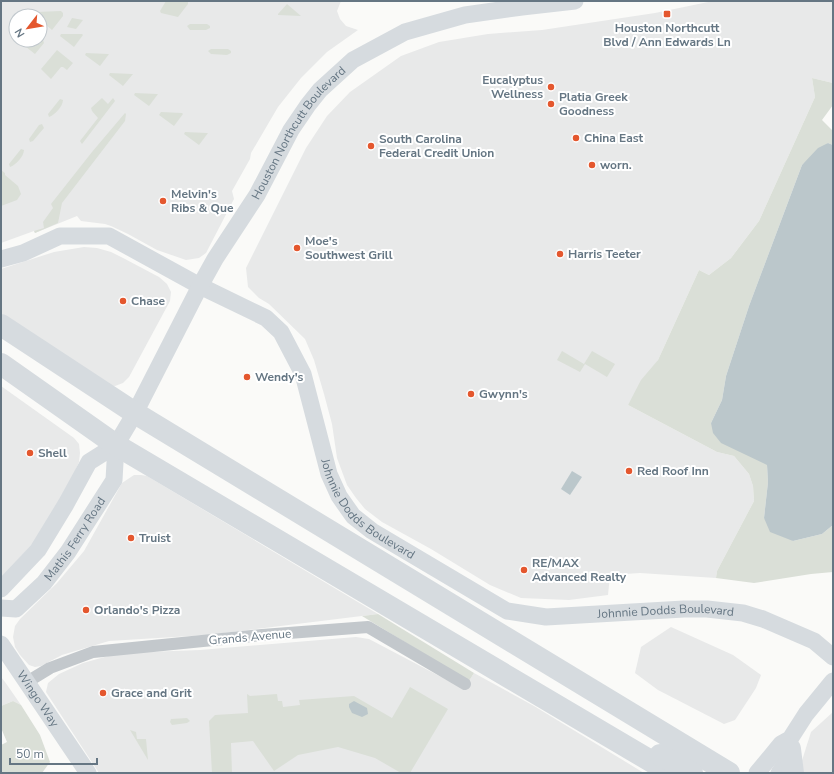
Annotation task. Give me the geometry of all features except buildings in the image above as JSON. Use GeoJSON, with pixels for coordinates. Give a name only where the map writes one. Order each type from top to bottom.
{"type":"FeatureCollection","features":[{"type":"Feature","properties":{"kind":"highway","name":"Johnnie Dodds Boulevard"},"geometry":{"type":"LineString","coordinates":[[1,325],[135,413],[730,773]]}},
{"type":"Feature","properties":{"kind":"highway"},"geometry":{"type":"LineString","coordinates":[[1,364],[116,445],[671,773]]}},
{"type":"Feature","properties":{"kind":"highway"},"geometry":{"type":"LineString","coordinates":[[580,719],[604,723],[692,773]]}},
{"type":"Feature","properties":{"kind":"highway"},"geometry":{"type":"LineString","coordinates":[[790,744],[793,773]]}},
{"type":"Feature","properties":{"kind":"street","name":"Houston Northcutt Boulevard"},"geometry":{"type":"LineString","coordinates":[[135,413],[215,259],[257,195],[290,130],[320,90],[353,60],[404,32],[465,15],[522,3],[575,1]]}},
{"type":"Feature","properties":{"kind":"street","name":"Johnnie Dodds Boulevard"},"geometry":{"type":"LineString","coordinates":[[1,259],[23,253],[60,236],[109,236],[200,286],[266,318],[281,332],[303,374],[329,474],[340,496],[353,516],[372,531],[401,549],[507,611],[546,617],[684,609],[708,609],[743,613],[764,619],[814,641],[833,656]]}},
{"type":"Feature","properties":{"kind":"street","name":"Mathis Ferry Road"},"geometry":{"type":"LineString","coordinates":[[1,589],[38,550],[89,462],[116,445],[135,413]]}},
{"type":"Feature","properties":{"kind":"street","name":"Mathis Ferry Road"},"geometry":{"type":"LineString","coordinates":[[1,608],[16,608],[44,583],[68,552],[114,480],[116,445]]}},
{"type":"Feature","properties":{"kind":"street","name":"Grands Avenue"},"geometry":{"type":"LineString","coordinates":[[27,682],[50,668],[94,652],[262,635],[368,627],[465,684]]}},
{"type":"Feature","properties":{"kind":"street","name":"Wingo Way"},"geometry":{"type":"LineString","coordinates":[[1,644],[88,773]]}},
{"type":"Feature","properties":{"kind":"street"},"geometry":{"type":"LineString","coordinates":[[779,773],[786,763],[790,744],[806,714],[833,681]]}},
{"type":"Feature","properties":{"kind":"street"},"geometry":{"type":"LineString","coordinates":[[757,773],[781,744],[790,744]]}},
{"type":"Feature","properties":{"kind":"shaded area"},"geometry":{"type":"Polygon","coordinates":[[[1,1],[341,1],[337,11],[340,19],[346,26],[358,30],[327,52],[301,78],[278,107],[251,153],[250,159],[232,191],[234,199],[206,253],[199,258],[186,260],[157,250],[111,226],[81,221],[77,216],[35,233],[34,231],[1,243],[1,1]]]}},
{"type":"Feature","properties":{"kind":"shaded area"},"geometry":{"type":"Polygon","coordinates":[[[166,1],[188,2],[188,4],[178,17],[161,13],[160,11],[166,1]]]}},
{"type":"Feature","properties":{"kind":"shaded area"},"geometry":{"type":"Polygon","coordinates":[[[713,1],[833,1],[833,83],[812,78],[815,97],[759,221],[731,258],[709,275],[699,270],[658,360],[628,405],[717,452],[734,456],[749,474],[753,486],[754,501],[717,571],[716,578],[640,573],[610,575],[608,595],[569,600],[521,598],[490,585],[431,549],[382,522],[365,509],[347,485],[337,458],[332,424],[324,394],[314,360],[305,339],[269,304],[259,298],[248,287],[246,268],[306,148],[327,116],[350,92],[401,56],[439,42],[488,34],[542,30],[655,13],[713,1]]]}},
{"type":"Feature","properties":{"kind":"shaded area"},"geometry":{"type":"Polygon","coordinates":[[[287,4],[301,16],[278,15],[287,4]]]}},
{"type":"Feature","properties":{"kind":"shaded area"},"geometry":{"type":"Polygon","coordinates":[[[61,11],[63,13],[63,16],[52,30],[48,27],[48,12],[61,11]]]}},
{"type":"Feature","properties":{"kind":"shaded area"},"geometry":{"type":"Polygon","coordinates":[[[72,18],[83,20],[76,29],[67,27],[72,18]]]}},
{"type":"Feature","properties":{"kind":"shaded area"},"geometry":{"type":"Polygon","coordinates":[[[190,24],[207,24],[210,28],[206,30],[190,30],[187,26],[190,24]]]}},
{"type":"Feature","properties":{"kind":"shaded area"},"geometry":{"type":"Polygon","coordinates":[[[61,34],[83,35],[74,47],[60,36],[61,34]]]}},
{"type":"Feature","properties":{"kind":"shaded area"},"geometry":{"type":"Polygon","coordinates":[[[27,48],[40,48],[35,54],[27,48]]]}},
{"type":"Feature","properties":{"kind":"shaded area"},"geometry":{"type":"Polygon","coordinates":[[[211,49],[228,49],[231,53],[227,55],[211,54],[208,51],[211,49]]]}},
{"type":"Feature","properties":{"kind":"shaded area"},"geometry":{"type":"Polygon","coordinates":[[[57,50],[73,63],[67,70],[61,67],[51,79],[41,69],[57,50]]]}},
{"type":"Feature","properties":{"kind":"shaded area"},"geometry":{"type":"Polygon","coordinates":[[[86,53],[109,54],[100,66],[85,55],[86,53]]]}},
{"type":"Feature","properties":{"kind":"shaded area"},"geometry":{"type":"Polygon","coordinates":[[[110,73],[133,74],[123,86],[109,75],[110,73]]]}},
{"type":"Feature","properties":{"kind":"shaded area"},"geometry":{"type":"Polygon","coordinates":[[[812,78],[833,83],[833,105],[822,120],[833,131],[833,145],[828,143],[802,165],[749,306],[726,376],[722,400],[711,423],[767,464],[768,482],[764,518],[793,541],[822,534],[833,525],[833,572],[754,583],[716,578],[717,571],[754,501],[753,486],[749,474],[734,456],[717,452],[628,405],[641,380],[658,360],[699,270],[709,275],[731,258],[759,221],[815,97],[812,78]]]}},
{"type":"Feature","properties":{"kind":"shaded area"},"geometry":{"type":"Polygon","coordinates":[[[135,93],[158,94],[149,106],[134,95],[135,93]]]}},
{"type":"Feature","properties":{"kind":"shaded area"},"geometry":{"type":"Polygon","coordinates":[[[102,98],[108,104],[113,98],[115,101],[82,144],[80,141],[98,118],[91,108],[102,98]]]}},
{"type":"Feature","properties":{"kind":"shaded area"},"geometry":{"type":"Polygon","coordinates":[[[60,99],[63,100],[63,102],[60,107],[49,117],[48,114],[60,99]]]}},
{"type":"Feature","properties":{"kind":"shaded area"},"geometry":{"type":"Polygon","coordinates":[[[161,112],[183,114],[174,126],[159,115],[161,112]]]}},
{"type":"Feature","properties":{"kind":"shaded area"},"geometry":{"type":"Polygon","coordinates":[[[125,113],[125,121],[62,203],[58,223],[35,233],[34,231],[44,228],[43,222],[53,208],[51,204],[125,113]]]}},
{"type":"Feature","properties":{"kind":"shaded area"},"geometry":{"type":"Polygon","coordinates":[[[42,124],[44,128],[33,141],[30,142],[29,139],[39,125],[42,124]]]}},
{"type":"Feature","properties":{"kind":"shaded area"},"geometry":{"type":"Polygon","coordinates":[[[185,132],[208,133],[199,145],[184,134],[185,132]]]}},
{"type":"Feature","properties":{"kind":"shaded area"},"geometry":{"type":"Polygon","coordinates":[[[828,143],[833,145],[833,525],[822,534],[793,541],[770,532],[764,518],[768,482],[767,465],[721,443],[713,433],[711,423],[722,400],[726,376],[749,306],[802,165],[818,148],[828,143]]]}},
{"type":"Feature","properties":{"kind":"shaded area"},"geometry":{"type":"Polygon","coordinates":[[[21,149],[24,150],[24,152],[21,157],[10,167],[9,164],[21,149]]]}},
{"type":"Feature","properties":{"kind":"shaded area"},"geometry":{"type":"Polygon","coordinates":[[[1,170],[18,186],[21,194],[17,200],[1,206],[1,170]]]}},
{"type":"Feature","properties":{"kind":"shaded area"},"geometry":{"type":"Polygon","coordinates":[[[84,247],[97,248],[111,252],[125,259],[159,277],[167,284],[171,292],[170,301],[129,377],[123,383],[115,386],[106,385],[1,314],[1,269],[54,252],[84,247]]]}},
{"type":"Feature","properties":{"kind":"shaded area"},"geometry":{"type":"Polygon","coordinates":[[[562,351],[584,364],[592,351],[615,364],[607,377],[585,364],[580,372],[557,360],[562,351]]]}},
{"type":"Feature","properties":{"kind":"shaded area"},"geometry":{"type":"Polygon","coordinates":[[[1,386],[74,438],[79,444],[80,453],[79,462],[68,487],[39,537],[1,577],[1,386]]]}},
{"type":"Feature","properties":{"kind":"shaded area"},"geometry":{"type":"Polygon","coordinates":[[[572,471],[582,477],[570,495],[561,489],[572,471]]]}},
{"type":"Feature","properties":{"kind":"shaded area"},"geometry":{"type":"Polygon","coordinates":[[[134,475],[147,476],[378,614],[207,635],[109,641],[62,655],[41,666],[35,667],[29,665],[15,647],[13,637],[15,626],[20,619],[57,583],[84,551],[122,483],[134,475]]]}},
{"type":"Feature","properties":{"kind":"shaded area"},"geometry":{"type":"Polygon","coordinates":[[[378,614],[474,673],[469,681],[362,616],[378,614]]]}},
{"type":"Feature","properties":{"kind":"shaded area"},"geometry":{"type":"Polygon","coordinates":[[[671,627],[733,655],[761,675],[756,688],[735,720],[724,724],[658,690],[635,673],[641,647],[671,627]]]}},
{"type":"Feature","properties":{"kind":"shaded area"},"geometry":{"type":"Polygon","coordinates":[[[356,637],[369,639],[464,689],[474,673],[534,706],[644,773],[99,773],[46,692],[48,683],[59,674],[83,663],[119,653],[200,650],[356,637]]]}},
{"type":"Feature","properties":{"kind":"shaded area"},"geometry":{"type":"Polygon","coordinates":[[[1,677],[21,705],[13,701],[1,706],[1,677]]]}},
{"type":"Feature","properties":{"kind":"shaded area"},"geometry":{"type":"Polygon","coordinates":[[[410,687],[448,709],[410,773],[401,773],[375,758],[338,747],[298,755],[274,771],[253,741],[231,743],[232,773],[212,773],[209,721],[215,715],[248,713],[247,694],[250,696],[277,694],[278,701],[282,701],[283,707],[300,705],[299,700],[354,696],[392,718],[410,687]]]}},
{"type":"Feature","properties":{"kind":"shaded area"},"geometry":{"type":"Polygon","coordinates":[[[13,701],[21,705],[40,735],[50,762],[42,773],[1,773],[1,745],[7,742],[1,728],[1,706],[13,701]]]}},
{"type":"Feature","properties":{"kind":"shaded area"},"geometry":{"type":"Polygon","coordinates":[[[354,701],[367,708],[368,714],[362,717],[352,713],[349,704],[354,701]]]}},
{"type":"Feature","properties":{"kind":"shaded area"},"geometry":{"type":"Polygon","coordinates":[[[833,712],[833,773],[801,773],[799,770],[811,732],[833,712]]]}},
{"type":"Feature","properties":{"kind":"shaded area"},"geometry":{"type":"Polygon","coordinates":[[[187,718],[190,721],[187,723],[172,725],[170,722],[171,719],[187,718]]]}},
{"type":"Feature","properties":{"kind":"shaded area"},"geometry":{"type":"Polygon","coordinates":[[[130,730],[136,732],[137,739],[146,739],[148,760],[130,730]]]}},
{"type":"Feature","properties":{"kind":"place","name":"Houston Northcutt Blvd / Ann Edwards Ln"},"geometry":{"type":"Point","coordinates":[667,14]}},
{"type":"Feature","properties":{"kind":"place","name":"Eucalyptus Wellness"},"geometry":{"type":"Point","coordinates":[551,87]}},
{"type":"Feature","properties":{"kind":"place","name":"Platia Greek Goodness"},"geometry":{"type":"Point","coordinates":[551,104]}},
{"type":"Feature","properties":{"kind":"place","name":"China East"},"geometry":{"type":"Point","coordinates":[576,138]}},
{"type":"Feature","properties":{"kind":"place","name":"South Carolina Federal Credit Union"},"geometry":{"type":"Point","coordinates":[371,146]}},
{"type":"Feature","properties":{"kind":"place","name":"worn."},"geometry":{"type":"Point","coordinates":[592,165]}},
{"type":"Feature","properties":{"kind":"place","name":"Melvin's Ribs & Que"},"geometry":{"type":"Point","coordinates":[163,201]}},
{"type":"Feature","properties":{"kind":"place","name":"Moe's Southwest Grill"},"geometry":{"type":"Point","coordinates":[297,248]}},
{"type":"Feature","properties":{"kind":"place","name":"Harris Teeter"},"geometry":{"type":"Point","coordinates":[560,254]}},
{"type":"Feature","properties":{"kind":"place","name":"Chase"},"geometry":{"type":"Point","coordinates":[123,301]}},
{"type":"Feature","properties":{"kind":"place","name":"Wendy's"},"geometry":{"type":"Point","coordinates":[247,377]}},
{"type":"Feature","properties":{"kind":"place","name":"Gwynn's"},"geometry":{"type":"Point","coordinates":[471,394]}},
{"type":"Feature","properties":{"kind":"place","name":"Shell"},"geometry":{"type":"Point","coordinates":[30,453]}},
{"type":"Feature","properties":{"kind":"place","name":"Red Roof Inn"},"geometry":{"type":"Point","coordinates":[629,471]}},
{"type":"Feature","properties":{"kind":"place","name":"Truist"},"geometry":{"type":"Point","coordinates":[131,538]}},
{"type":"Feature","properties":{"kind":"place","name":"RE/MAX Advanced Realty"},"geometry":{"type":"Point","coordinates":[524,570]}},
{"type":"Feature","properties":{"kind":"place","name":"Orlando's Pizza"},"geometry":{"type":"Point","coordinates":[86,610]}},
{"type":"Feature","properties":{"kind":"place","name":"Grace and Grit"},"geometry":{"type":"Point","coordinates":[103,693]}}]}
